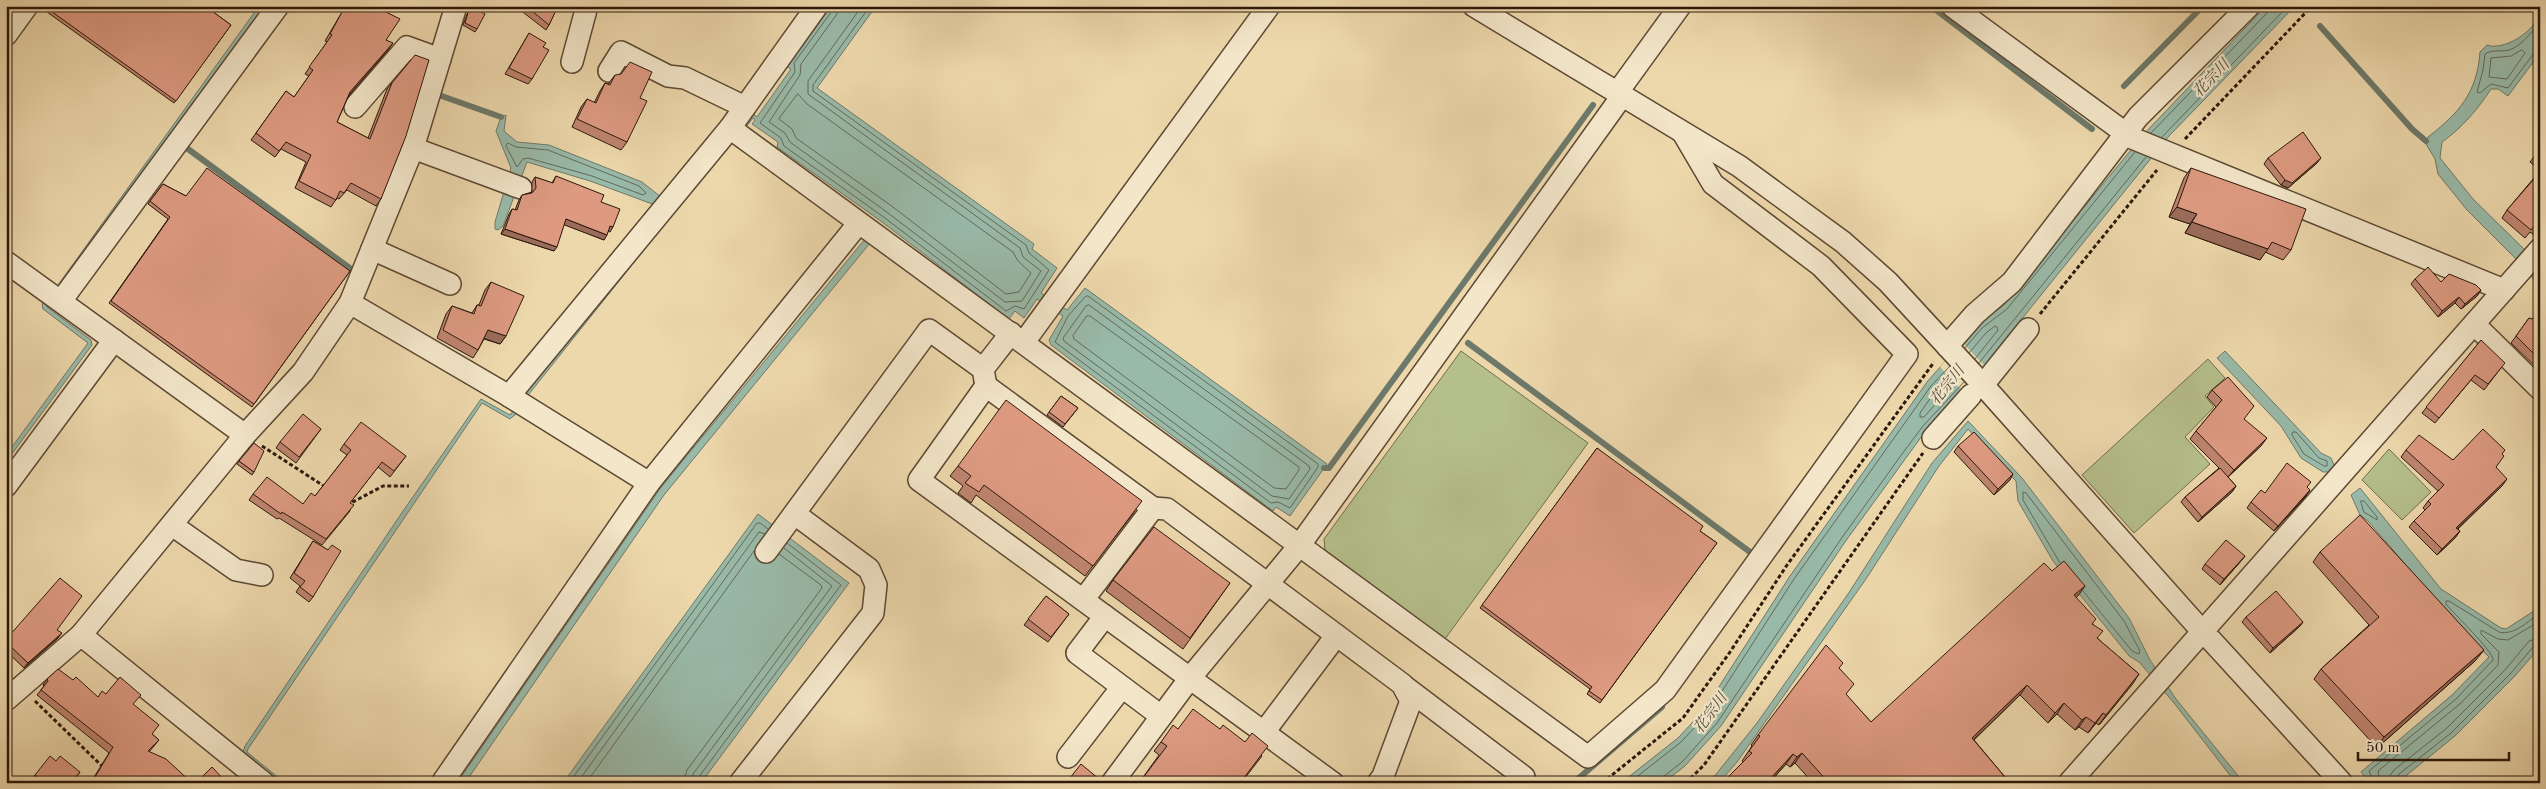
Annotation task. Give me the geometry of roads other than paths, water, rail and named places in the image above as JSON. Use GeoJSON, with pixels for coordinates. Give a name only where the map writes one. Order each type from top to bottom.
{"type":"FeatureCollection","features":[{"type":"Feature","properties":{"kind":"street"},"geometry":{"type":"LineString","coordinates":[[6,35],[27,6]]}},
{"type":"Feature","properties":{"kind":"street"},"geometry":{"type":"LineString","coordinates":[[61,301],[278,6]]}},
{"type":"Feature","properties":{"kind":"street"},"geometry":{"type":"LineString","coordinates":[[12,692],[81,636],[245,435],[303,372],[350,303],[413,148],[456,6]]}},
{"type":"Feature","properties":{"kind":"street"},"geometry":{"type":"LineString","coordinates":[[572,62],[587,6]]}},
{"type":"Feature","properties":{"kind":"street"},"geometry":{"type":"LineString","coordinates":[[509,396],[730,128],[817,6]]}},
{"type":"Feature","properties":{"kind":"street"},"geometry":{"type":"LineString","coordinates":[[1269,6],[1018,338],[984,377],[919,480],[1333,783]]}},
{"type":"Feature","properties":{"kind":"street"},"geometry":{"type":"LineString","coordinates":[[1474,6],[1746,172],[1843,242],[1888,282],[1945,351],[2342,783]]}},
{"type":"Feature","properties":{"kind":"street"},"geometry":{"type":"LineString","coordinates":[[1112,783],[1190,678],[1298,546],[1619,95],[1680,6]]}},
{"type":"Feature","properties":{"kind":"street"},"geometry":{"type":"LineString","coordinates":[[1952,6],[2128,136],[2504,290]]}},
{"type":"Feature","properties":{"kind":"street"},"geometry":{"type":"LineString","coordinates":[[1945,351],[1975,314],[2012,282],[2128,136],[2138,117],[2249,6]]}},
{"type":"Feature","properties":{"kind":"street"},"geometry":{"type":"LineString","coordinates":[[355,107],[407,46],[440,59]]}},
{"type":"Feature","properties":{"kind":"street"},"geometry":{"type":"LineString","coordinates":[[609,71],[621,52],[668,76],[685,78],[745,107]]}},
{"type":"Feature","properties":{"kind":"street"},"geometry":{"type":"LineString","coordinates":[[730,128],[858,224],[1018,338],[1298,546],[1588,757],[1665,690],[1907,354],[1821,266],[1714,184],[1683,132]]}},
{"type":"Feature","properties":{"kind":"street"},"geometry":{"type":"LineString","coordinates":[[413,148],[521,188]]}},
{"type":"Feature","properties":{"kind":"street"},"geometry":{"type":"LineString","coordinates":[[442,783],[649,483],[858,224]]}},
{"type":"Feature","properties":{"kind":"street"},"geometry":{"type":"LineString","coordinates":[[372,249],[450,284]]}},
{"type":"Feature","properties":{"kind":"street"},"geometry":{"type":"LineString","coordinates":[[2069,783],[2206,635],[2540,250]]}},
{"type":"Feature","properties":{"kind":"street"},"geometry":{"type":"LineString","coordinates":[[6,262],[245,435]]}},
{"type":"Feature","properties":{"kind":"street"},"geometry":{"type":"LineString","coordinates":[[350,303],[509,396],[649,483]]}},
{"type":"Feature","properties":{"kind":"street"},"geometry":{"type":"LineString","coordinates":[[2474,324],[2540,389]]}},
{"type":"Feature","properties":{"kind":"street"},"geometry":{"type":"LineString","coordinates":[[1933,438],[2028,329]]}},
{"type":"Feature","properties":{"kind":"street"},"geometry":{"type":"LineString","coordinates":[[766,552],[929,330],[984,377],[1154,508],[1167,509],[1524,777],[1516,783]]}},
{"type":"Feature","properties":{"kind":"street"},"geometry":{"type":"LineString","coordinates":[[6,486],[114,340]]}},
{"type":"Feature","properties":{"kind":"street"},"geometry":{"type":"LineString","coordinates":[[1083,600],[1154,508]]}},
{"type":"Feature","properties":{"kind":"street"},"geometry":{"type":"LineString","coordinates":[[740,783],[873,613],[876,585],[869,568],[795,514]]}},
{"type":"Feature","properties":{"kind":"street"},"geometry":{"type":"LineString","coordinates":[[172,524],[236,570],[262,575]]}},
{"type":"Feature","properties":{"kind":"street"},"geometry":{"type":"LineString","coordinates":[[1105,616],[1077,653],[1161,716]]}},
{"type":"Feature","properties":{"kind":"street"},"geometry":{"type":"LineString","coordinates":[[81,636],[264,783]]}},
{"type":"Feature","properties":{"kind":"street"},"geometry":{"type":"LineString","coordinates":[[1264,732],[1336,636]]}},
{"type":"Feature","properties":{"kind":"street"},"geometry":{"type":"LineString","coordinates":[[1378,783],[1383,776],[1412,701],[1402,684]]}},
{"type":"Feature","properties":{"kind":"street"},"geometry":{"type":"LineString","coordinates":[[1068,757],[1122,687]]}},
{"type":"Feature","properties":{"kind":"water"},"geometry":{"type":"Polygon","coordinates":[[[259,6],[264,6],[61,287],[58,285],[259,6]]]}},
{"type":"Feature","properties":{"kind":"water"},"geometry":{"type":"Polygon","coordinates":[[[829,6],[876,6],[817,88],[1034,244],[1032,249],[1057,268],[1041,293],[1067,310],[1085,288],[1327,464],[1290,516],[1276,507],[1273,511],[1051,345],[1049,340],[1063,316],[1037,299],[1024,318],[1015,311],[1009,319],[882,222],[777,147],[778,142],[752,124],[755,120],[753,118],[746,127],[743,125],[752,113],[757,117],[791,69],[786,66],[829,6]]]}},
{"type":"Feature","properties":{"kind":"water","name":"花宗川"},"geometry":{"type":"Polygon","coordinates":[[[2266,6],[2295,6],[2169,136],[1955,402],[1927,429],[1845,542],[1721,726],[1685,766],[1663,783],[1621,783],[1678,738],[1704,710],[1790,576],[1927,382],[1978,324],[2003,306],[2144,134],[2266,6]]]}},
{"type":"Feature","properties":{"kind":"water"},"geometry":{"type":"Polygon","coordinates":[[[2540,12],[2540,53],[2508,96],[2498,89],[2491,89],[2469,118],[2442,142],[2440,158],[2473,199],[2525,250],[2540,270],[2540,291],[2537,283],[2467,210],[2438,174],[2435,159],[2426,144],[2428,137],[2449,119],[2470,91],[2475,79],[2480,52],[2487,45],[2494,46],[2509,43],[2523,35],[2534,24],[2540,12]]]}},
{"type":"Feature","properties":{"kind":"water"},"geometry":{"type":"Polygon","coordinates":[[[506,115],[504,131],[517,142],[549,145],[642,182],[661,197],[655,205],[590,181],[527,162],[503,226],[498,230],[495,229],[495,222],[511,168],[496,131],[501,117],[506,115]]]}},
{"type":"Feature","properties":{"kind":"water"},"geometry":{"type":"Polygon","coordinates":[[[730,142],[525,399],[522,396],[730,142]]]}},
{"type":"Feature","properties":{"kind":"water"},"geometry":{"type":"Polygon","coordinates":[[[865,239],[870,243],[664,495],[465,783],[457,783],[662,486],[865,239]]]}},
{"type":"Feature","properties":{"kind":"water"},"geometry":{"type":"Polygon","coordinates":[[[44,301],[48,304],[47,307],[91,340],[92,345],[6,462],[6,455],[88,343],[43,309],[42,304],[44,301]]]}},
{"type":"Feature","properties":{"kind":"water"},"geometry":{"type":"Polygon","coordinates":[[[2225,351],[2321,453],[2331,458],[2334,465],[2328,472],[2323,472],[2301,458],[2281,426],[2217,358],[2225,351]]]}},
{"type":"Feature","properties":{"kind":"water"},"geometry":{"type":"Polygon","coordinates":[[[481,399],[510,415],[513,411],[516,414],[510,419],[482,403],[248,749],[247,752],[285,783],[280,783],[243,752],[245,746],[481,399]]]}},
{"type":"Feature","properties":{"kind":"water"},"geometry":{"type":"Polygon","coordinates":[[[1968,421],[2022,478],[2129,618],[2150,660],[2176,699],[2244,783],[2236,783],[2174,703],[2139,662],[2129,656],[2053,561],[2018,501],[2016,481],[1968,429],[1939,466],[1866,579],[1737,762],[1719,783],[1709,783],[1757,723],[1848,594],[1932,463],[1968,421]]]}},
{"type":"Feature","properties":{"kind":"water"},"geometry":{"type":"Polygon","coordinates":[[[2360,488],[2441,589],[2501,628],[2506,629],[2540,607],[2540,647],[2514,677],[2455,736],[2397,783],[2370,783],[2361,772],[2452,695],[2489,657],[2467,636],[2368,521],[2360,515],[2351,495],[2360,488]]]}},
{"type":"Feature","properties":{"kind":"water"},"geometry":{"type":"Polygon","coordinates":[[[758,514],[849,583],[701,783],[563,783],[758,514]]]}},
{"type":"Feature","properties":{"kind":"waterway"},"geometry":{"type":"LineString","coordinates":[[1931,6],[2092,129]]}},
{"type":"Feature","properties":{"kind":"waterway"},"geometry":{"type":"LineString","coordinates":[[2124,86],[2203,6]]}},
{"type":"Feature","properties":{"kind":"waterway"},"geometry":{"type":"LineString","coordinates":[[2320,26],[2412,129],[2426,141]]}},
{"type":"Feature","properties":{"kind":"waterway"},"geometry":{"type":"LineString","coordinates":[[436,94],[501,117]]}},
{"type":"Feature","properties":{"kind":"waterway"},"geometry":{"type":"LineString","coordinates":[[1324,468],[1329,468],[1593,105]]}},
{"type":"Feature","properties":{"kind":"waterway"},"geometry":{"type":"LineString","coordinates":[[188,149],[351,269],[354,269]]}},
{"type":"Feature","properties":{"kind":"waterway"},"geometry":{"type":"LineString","coordinates":[[1468,343],[1750,552],[1758,554]]}},
{"type":"Feature","properties":{"kind":"waterway"},"geometry":{"type":"LineString","coordinates":[[1573,783],[1662,707]]}}]}
